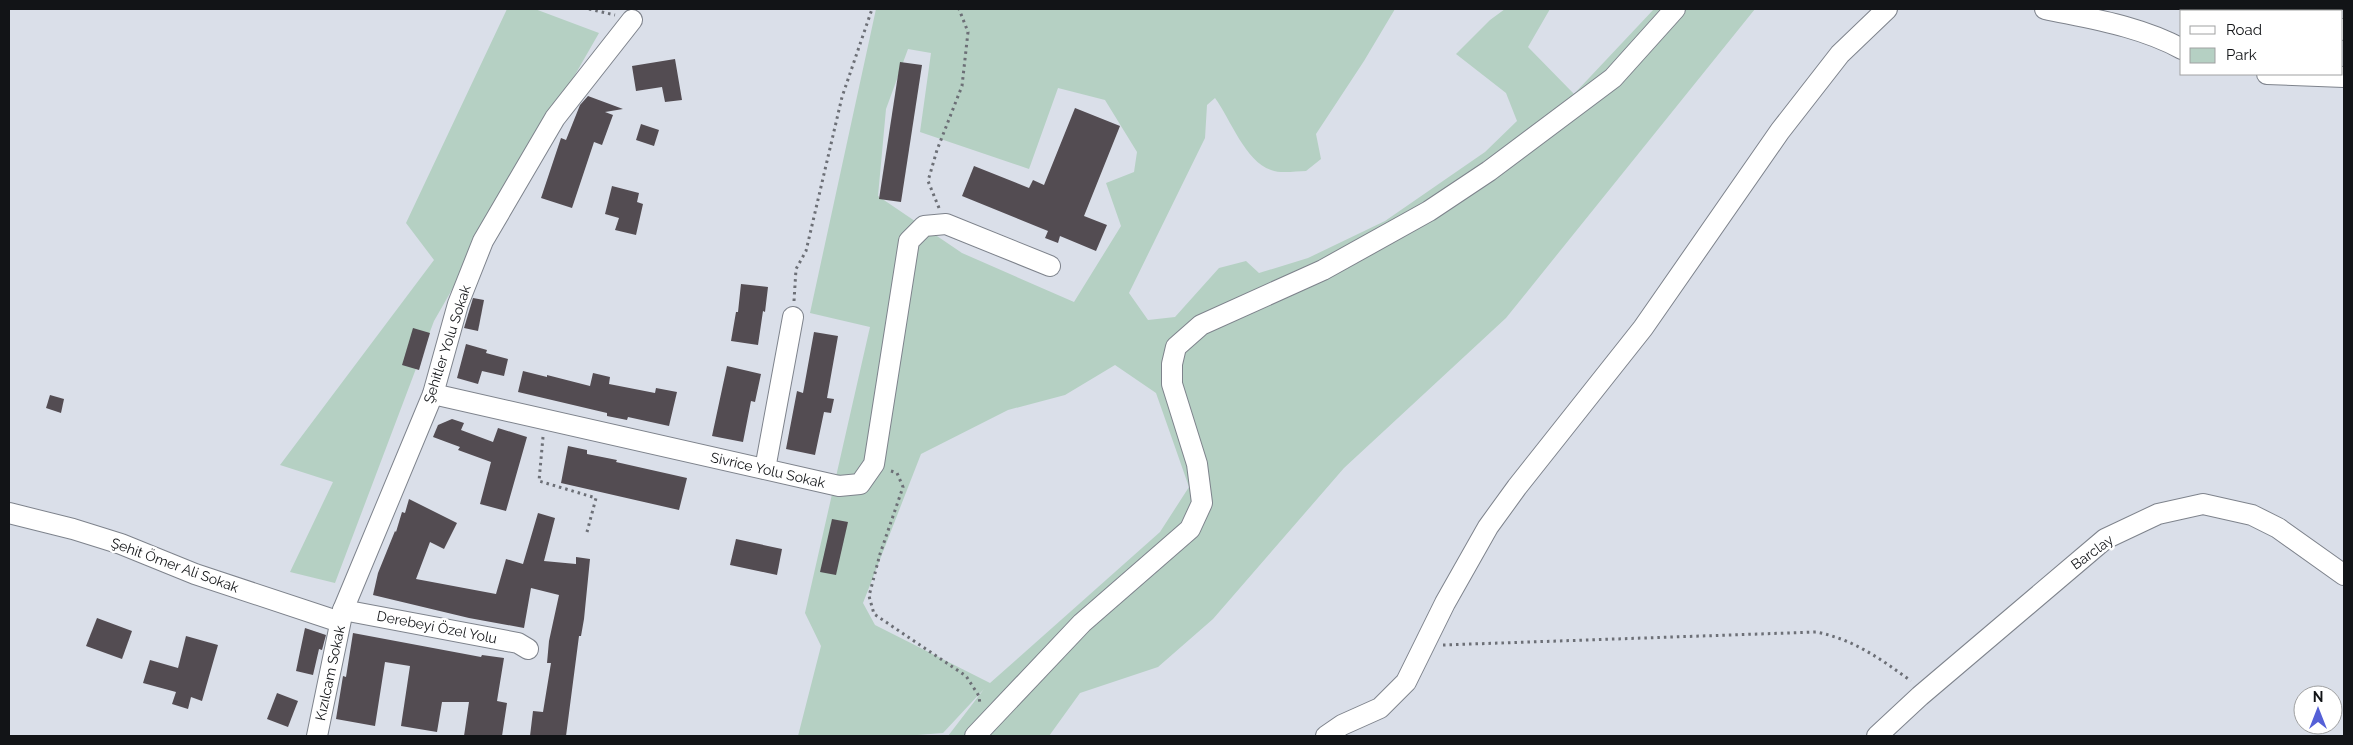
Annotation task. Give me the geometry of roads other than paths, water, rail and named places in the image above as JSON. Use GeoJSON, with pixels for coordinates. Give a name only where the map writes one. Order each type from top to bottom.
{"type":"FeatureCollection","features":[{"type":"Feature","properties":{"kind":"street"},"geometry":{"type":"LineString","coordinates":[[978,732],[1082,623],[1190,529],[1202,502],[1197,464],[1172,384],[1172,364],[1176,348],[1201,325],[1323,270],[1429,211],[1489,171],[1613,78],[1675,9]]}},
{"type":"Feature","properties":{"kind":"street"},"geometry":{"type":"LineString","coordinates":[[1326,736],[1342,725],[1380,708],[1406,682],[1445,603],[1494,519],[1643,328],[1780,131],[1840,54],[1887,9]]}},
{"type":"Feature","properties":{"kind":"street"},"geometry":{"type":"LineString","coordinates":[[2045,9],[2124,26],[2163,39],[2180,48]]}},
{"type":"Feature","properties":{"kind":"street","name":"Şehitler Yolu Sokak"},"geometry":{"type":"LineString","coordinates":[[342,616],[433,394],[458,304],[483,241],[555,118],[632,20]]}},
{"type":"Feature","properties":{"kind":"street"},"geometry":{"type":"LineString","coordinates":[[2293,75],[2344,77]]}},
{"type":"Feature","properties":{"kind":"street","name":"Sivrice Yolu Sokak"},"geometry":{"type":"LineString","coordinates":[[433,394],[839,486],[860,484],[874,464],[909,241],[924,226],[946,224],[1050,266]]}},
{"type":"Feature","properties":{"kind":"street"},"geometry":{"type":"LineString","coordinates":[[765,469],[793,317]]}},
{"type":"Feature","properties":{"kind":"street","name":"Barclay"},"geometry":{"type":"LineString","coordinates":[[1877,736],[1926,691],[2105,539],[2158,514],[2203,504],[2252,515],[2278,528],[2344,575]]}},
{"type":"Feature","properties":{"kind":"street","name":"Şehit Ömer Ali Sokak"},"geometry":{"type":"LineString","coordinates":[[9,513],[73,528],[121,544],[195,574],[342,616]]}},
{"type":"Feature","properties":{"kind":"street","name":"Derebeyi Özel Yolu"},"geometry":{"type":"LineString","coordinates":[[342,616],[518,643],[528,649]]}},
{"type":"Feature","properties":{"kind":"street","name":"Kızılcam Sokak"},"geometry":{"type":"LineString","coordinates":[[318,736],[342,616]]}}]}
